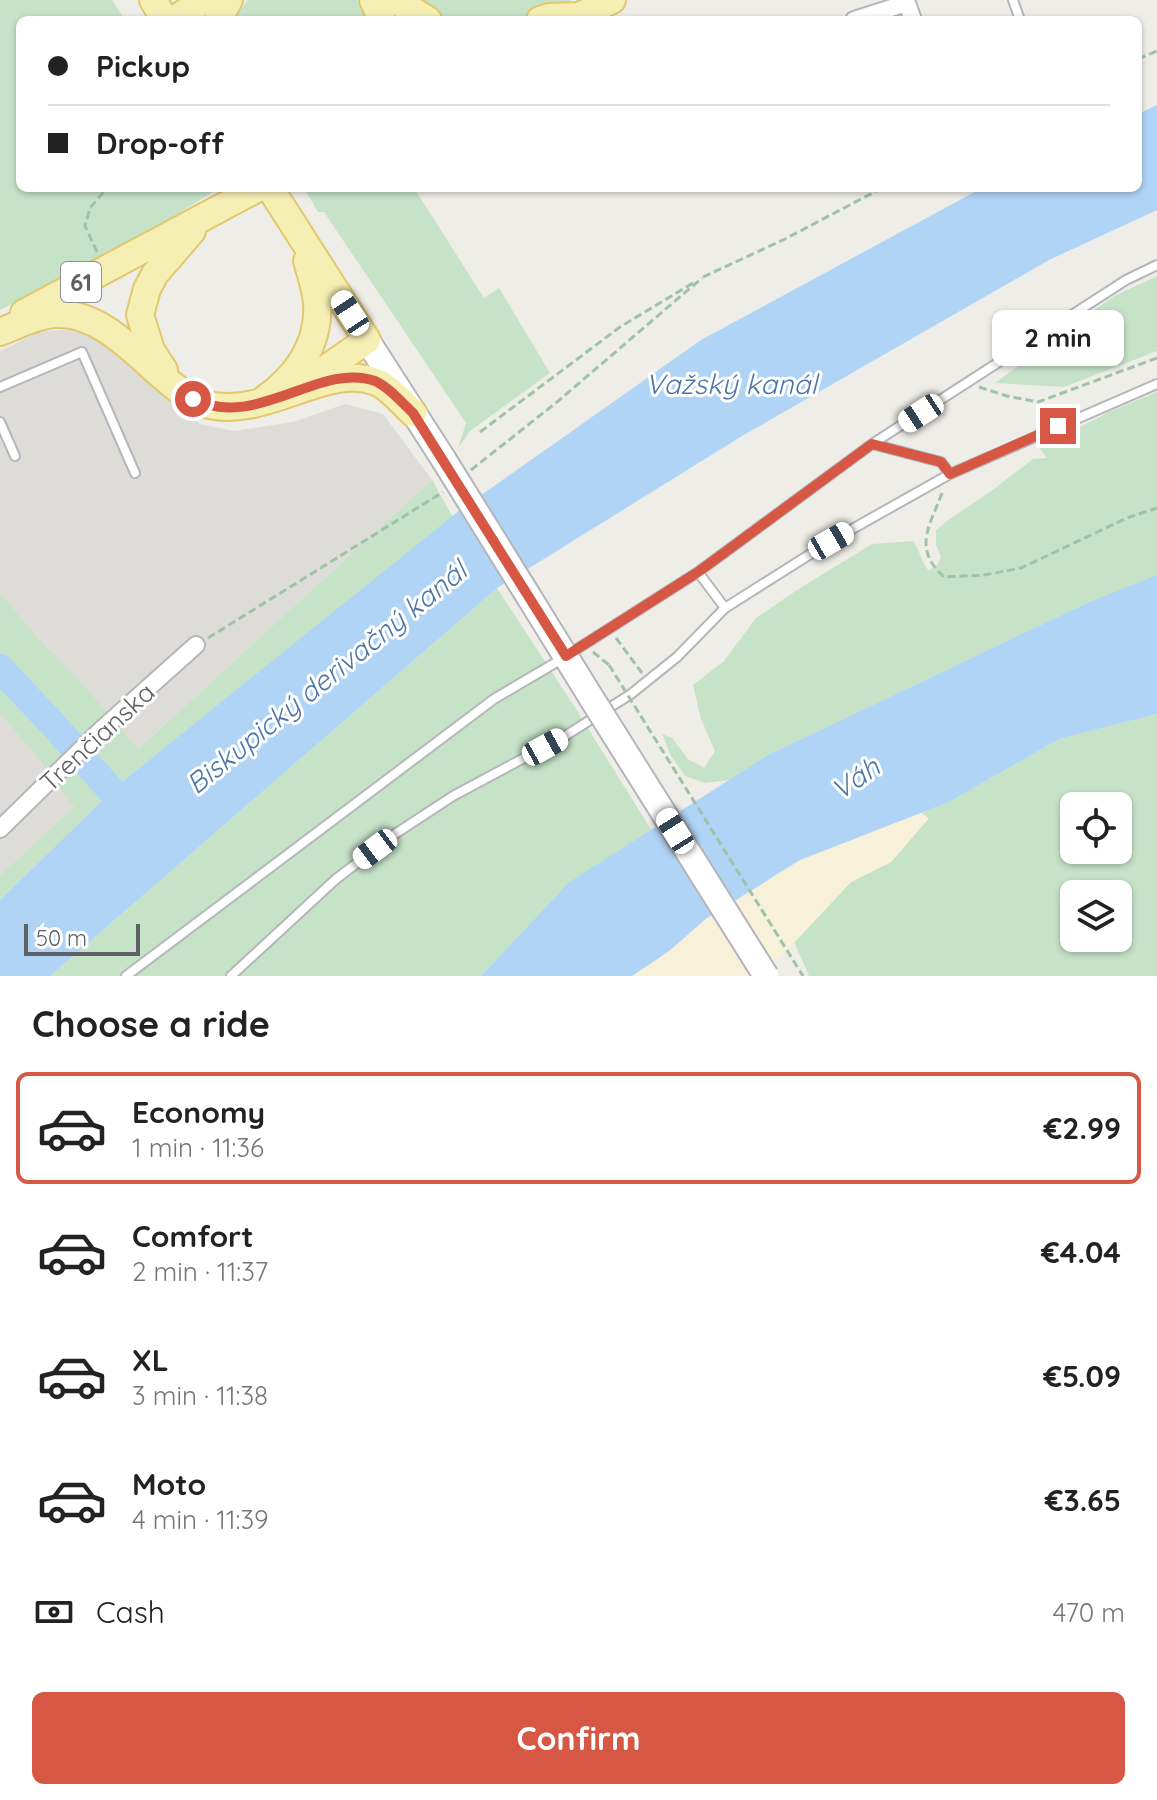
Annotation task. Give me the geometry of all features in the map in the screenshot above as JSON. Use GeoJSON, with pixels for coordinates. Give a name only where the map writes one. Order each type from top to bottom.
{"type":"FeatureCollection","features":[{"type":"Feature","properties":{"kind":"main road"},"geometry":{"type":"LineString","coordinates":[[179,16],[205,0]]}},
{"type":"Feature","properties":{"kind":"main road"},"geometry":{"type":"LineString","coordinates":[[395,0],[421,16]]}},
{"type":"Feature","properties":{"kind":"main road"},"geometry":{"type":"LineString","coordinates":[[579,16],[612,0]]}},
{"type":"Feature","properties":{"kind":"main road","name":"61"},"geometry":{"type":"LineString","coordinates":[[0,329],[251,192]]}},
{"type":"Feature","properties":{"kind":"main road"},"geometry":{"type":"LineString","coordinates":[[273,192],[529,597],[575,650],[592,699],[766,976]]}},
{"type":"Feature","properties":{"kind":"main road"},"geometry":{"type":"LineString","coordinates":[[175,386],[151,350],[140,315],[155,274],[207,216]]}},
{"type":"Feature","properties":{"kind":"main road"},"geometry":{"type":"LineString","coordinates":[[257,404],[281,387],[294,372],[309,351],[315,335],[318,305],[299,233]]}},
{"type":"Feature","properties":{"kind":"main road"},"geometry":{"type":"LineString","coordinates":[[0,329],[49,315],[86,319],[100,326],[175,386],[203,404],[233,407],[257,404],[342,378],[358,377],[378,382],[413,413]]}},
{"type":"Feature","properties":{"kind":"main road"},"geometry":{"type":"LineString","coordinates":[[288,394],[367,340]]}},
{"type":"Feature","properties":{"kind":"street"},"geometry":{"type":"LineString","coordinates":[[866,16],[906,2]]}},
{"type":"Feature","properties":{"kind":"street","name":"Trenčianska"},"geometry":{"type":"LineString","coordinates":[[0,829],[101,730],[196,645]]}},
{"type":"Feature","properties":{"kind":"lane"},"geometry":{"type":"LineString","coordinates":[[126,976],[494,699],[698,572],[872,444],[1126,280],[1157,265]]}},
{"type":"Feature","properties":{"kind":"lane"},"geometry":{"type":"LineString","coordinates":[[0,387],[82,352],[135,473]]}},
{"type":"Feature","properties":{"kind":"lane"},"geometry":{"type":"LineString","coordinates":[[231,976],[336,879],[395,834],[453,796],[565,736],[631,694],[677,657],[725,608],[831,541],[950,474],[1157,384]]}},
{"type":"Feature","properties":{"kind":"lane"},"geometry":{"type":"LineString","coordinates":[[0,422],[15,456]]}},
{"type":"Feature","properties":{"kind":"lane"},"geometry":{"type":"LineString","coordinates":[[872,444],[941,462],[950,474]]}},
{"type":"Feature","properties":{"kind":"lane"},"geometry":{"type":"LineString","coordinates":[[698,572],[725,608]]}},
{"type":"Feature","properties":{"kind":"path"},"geometry":{"type":"LineString","coordinates":[[100,259],[85,226],[90,208],[104,192]]}},
{"type":"Feature","properties":{"kind":"path"},"geometry":{"type":"LineString","coordinates":[[480,432],[620,327],[702,278],[874,192]]}},
{"type":"Feature","properties":{"kind":"path"},"geometry":{"type":"LineString","coordinates":[[970,381],[981,388],[1038,402],[1157,358]]}},
{"type":"Feature","properties":{"kind":"path"},"geometry":{"type":"LineString","coordinates":[[950,474],[925,536],[928,558],[944,577],[984,575],[1021,568],[1127,518],[1157,508]]}},
{"type":"Feature","properties":{"kind":"path"},"geometry":{"type":"LineString","coordinates":[[609,628],[647,681]]}},
{"type":"Feature","properties":{"kind":"path"},"geometry":{"type":"LineString","coordinates":[[575,650],[609,665],[803,976]]}},
{"type":"Feature","properties":{"kind":"shaded area"},"geometry":{"type":"Polygon","coordinates":[[[92,329],[131,359],[200,424],[234,431],[293,422],[345,404],[383,414],[432,480],[0,875],[0,351],[41,331],[92,329]]]}},
{"type":"Feature","properties":{"kind":"green space"},"geometry":{"type":"Polygon","coordinates":[[[0,0],[112,0],[122,16],[16,16],[16,192],[213,192],[141,237],[0,310],[0,0]]]}},
{"type":"Feature","properties":{"kind":"green space"},"geometry":{"type":"Polygon","coordinates":[[[248,0],[357,0],[367,16],[237,16],[248,0]]]}},
{"type":"Feature","properties":{"kind":"green space"},"geometry":{"type":"Polygon","coordinates":[[[404,0],[571,0],[536,16],[429,16],[404,0]]]}},
{"type":"Feature","properties":{"kind":"green space"},"geometry":{"type":"Polygon","coordinates":[[[306,192],[417,192],[484,298],[499,288],[550,373],[470,431],[458,448],[466,423],[324,212],[318,212],[306,192]]]}},
{"type":"Feature","properties":{"kind":"green space"},"geometry":{"type":"Polygon","coordinates":[[[1157,276],[1157,351],[1064,387],[995,383],[1114,296],[1157,276]]]}},
{"type":"Feature","properties":{"kind":"green space"},"geometry":{"type":"Polygon","coordinates":[[[1157,392],[1157,575],[1089,602],[768,755],[730,780],[705,783],[685,776],[671,756],[662,734],[672,738],[688,759],[704,768],[715,751],[701,719],[693,685],[724,661],[756,618],[872,544],[913,541],[929,571],[941,557],[936,545],[936,530],[1033,459],[1047,458],[1039,448],[1109,412],[1157,392]]]}},
{"type":"Feature","properties":{"kind":"green space"},"geometry":{"type":"Polygon","coordinates":[[[432,480],[453,517],[118,785],[0,900],[0,875],[74,807],[0,713],[0,593],[138,749],[432,480]]]}},
{"type":"Feature","properties":{"kind":"green space"},"geometry":{"type":"Polygon","coordinates":[[[497,588],[652,831],[568,883],[481,976],[50,976],[497,588]]]}},
{"type":"Feature","properties":{"kind":"green space"},"geometry":{"type":"Polygon","coordinates":[[[1157,714],[1157,976],[809,976],[794,942],[851,882],[891,862],[928,819],[921,813],[949,802],[1059,739],[1157,714]]]}},
{"type":"Feature","properties":{"kind":"sand"},"geometry":{"type":"Polygon","coordinates":[[[921,813],[929,818],[891,862],[851,882],[763,976],[632,976],[669,951],[707,918],[800,860],[921,813]]]}},
{"type":"Feature","properties":{"kind":"water","name":"Važský kanál"},"geometry":{"type":"Polygon","coordinates":[[[1157,105],[1157,210],[1049,260],[742,436],[497,588],[50,976],[0,976],[0,900],[118,785],[460,510],[701,340],[975,192],[1142,192],[1142,112],[1157,105]]]}},
{"type":"Feature","properties":{"kind":"water","name":"Váh"},"geometry":{"type":"Polygon","coordinates":[[[1157,575],[1157,714],[1059,739],[949,802],[800,860],[707,918],[669,951],[632,976],[481,976],[568,883],[768,755],[1089,602],[1157,575]]]}},
{"type":"Feature","properties":{"kind":"waterway"},"geometry":{"type":"LineString","coordinates":[[0,668],[136,819]]}},
{"type":"Feature","properties":{"kind":"route"},"geometry":{"type":"LineString","coordinates":[[193,399],[203,404],[245,406],[342,378],[358,377],[378,382],[413,413],[566,656],[698,572],[872,444],[941,462],[950,474],[1058,426]]}},
{"type":"Feature","properties":{"kind":"water label","name":"Biskupický derivačný kanál"},"geometry":{"type":"Point","coordinates":[326,677]}}]}
